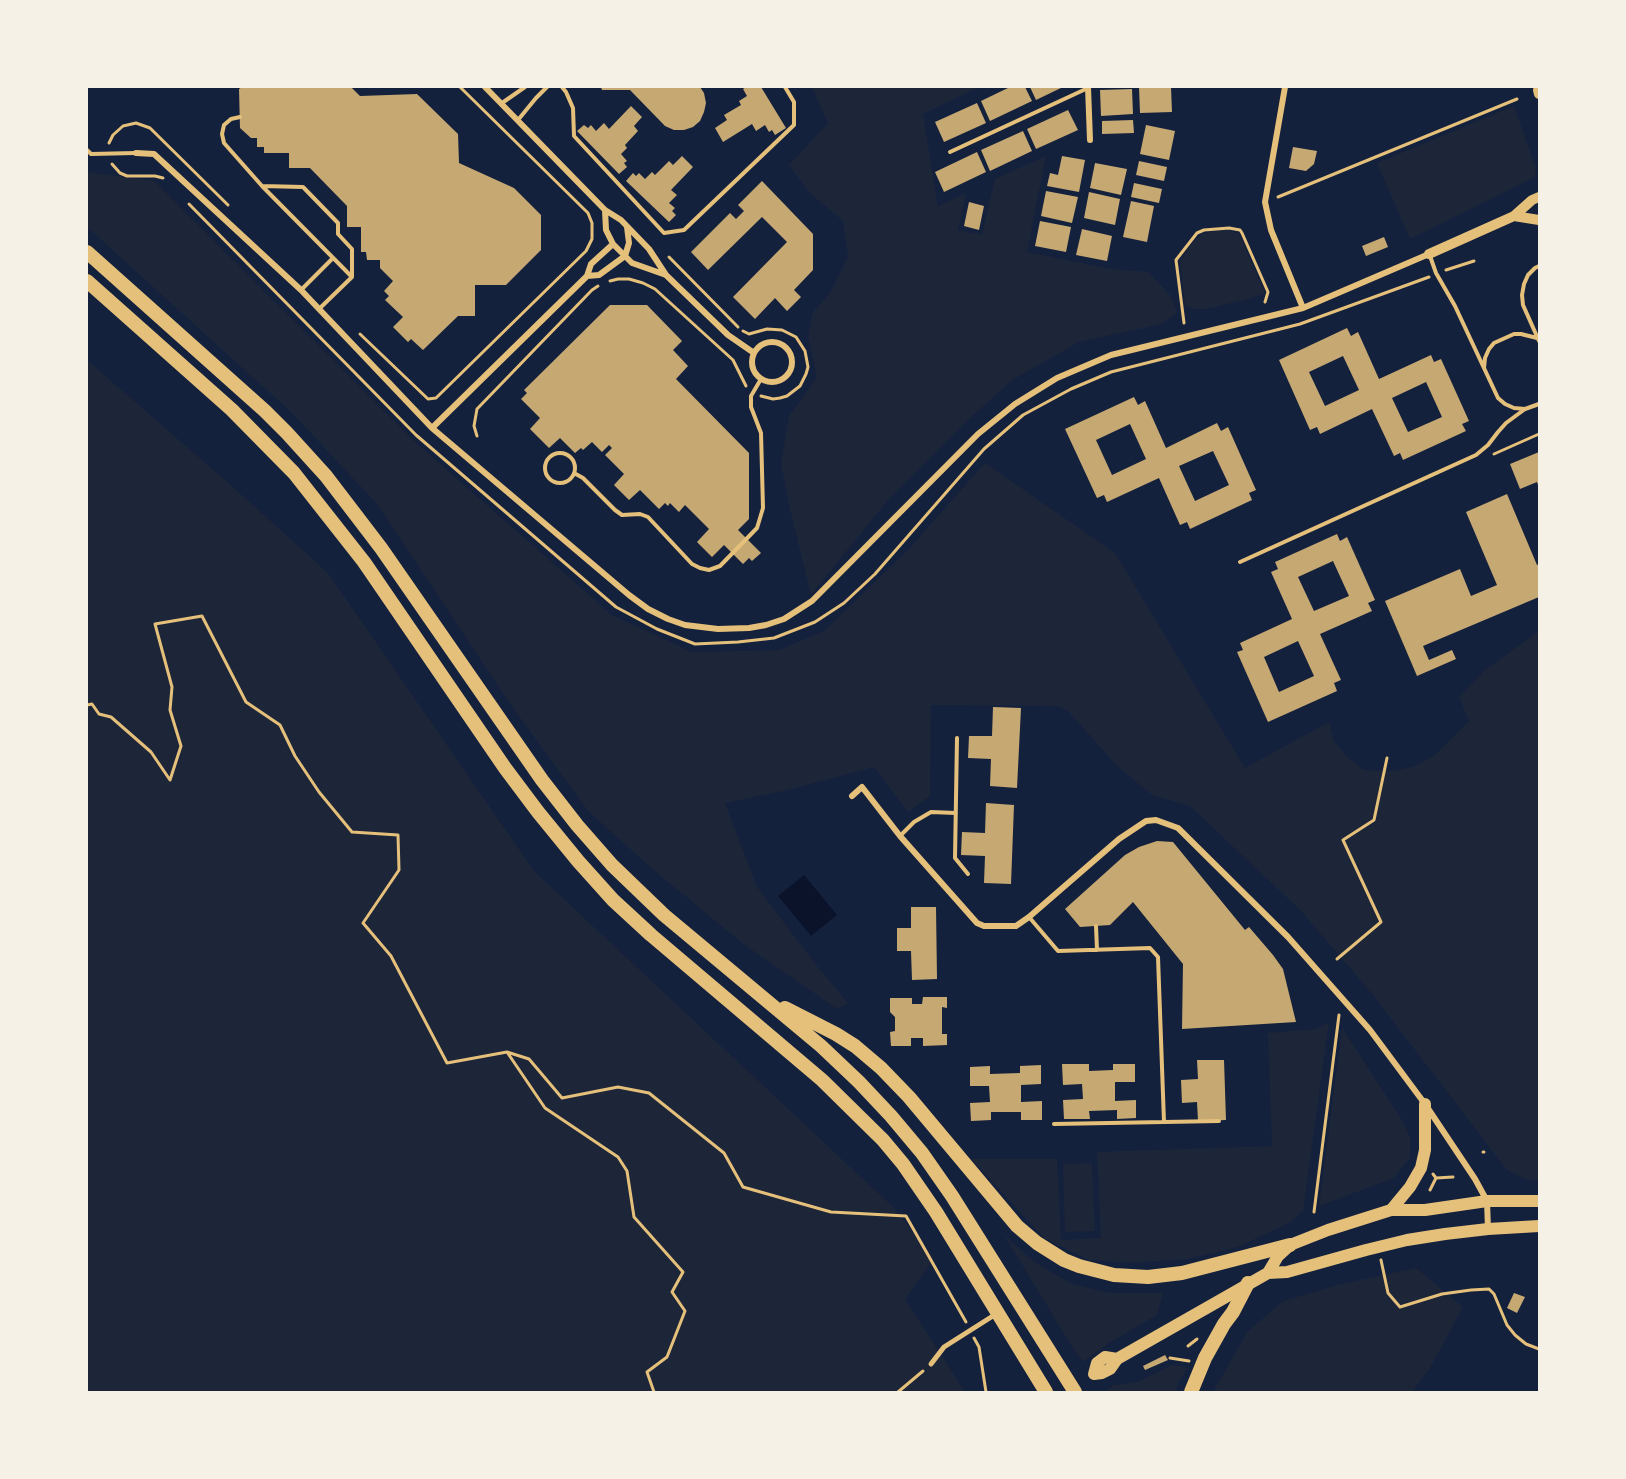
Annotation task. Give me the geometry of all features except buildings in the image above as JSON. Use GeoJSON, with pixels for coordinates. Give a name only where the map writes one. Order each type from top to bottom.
{"type":"FeatureCollection","features":[{"type":"Feature","properties":{"kind":"highway"},"geometry":{"type":"LineString","coordinates":[[87,252],[265,411],[309,456],[365,526],[523,754],[577,825],[612,865],[646,900],[806,1032],[891,1116],[922,1153],[972,1226],[1075,1392]]}},
{"type":"Feature","properties":{"kind":"highway"},"geometry":{"type":"LineString","coordinates":[[87,281],[232,410],[294,473],[364,562],[505,768],[578,861],[613,900],[651,935],[814,1072],[884,1140],[936,1212],[1046,1392]]}},
{"type":"Feature","properties":{"kind":"highway"},"geometry":{"type":"LineString","coordinates":[[768,1000],[812,1020],[855,1046],[909,1097],[1017,1226],[1037,1243],[1064,1260],[1114,1275],[1148,1277],[1182,1273],[1290,1245]]}},
{"type":"Feature","properties":{"kind":"highway"},"geometry":{"type":"LineString","coordinates":[[1191,1392],[1204,1358],[1248,1283]]}},
{"type":"Feature","properties":{"kind":"main road"},"geometry":{"type":"LineString","coordinates":[[1391,1210],[1410,1187],[1421,1168],[1425,1150],[1425,1104]]}},
{"type":"Feature","properties":{"kind":"main road"},"geometry":{"type":"LineString","coordinates":[[1268,1273],[1278,1256],[1290,1245],[1391,1210],[1425,1210],[1487,1201],[1539,1201]]}},
{"type":"Feature","properties":{"kind":"main road"},"geometry":{"type":"LineString","coordinates":[[1118,1359],[1268,1273],[1287,1272],[1393,1243],[1445,1234],[1539,1226]]}},
{"type":"Feature","properties":{"kind":"street"},"geometry":{"type":"LineString","coordinates":[[485,87],[605,210],[621,220],[649,249],[666,275],[728,335],[754,353]]}},
{"type":"Feature","properties":{"kind":"street"},"geometry":{"type":"LineString","coordinates":[[1285,87],[1265,202],[1271,230],[1304,308]]}},
{"type":"Feature","properties":{"kind":"street"},"geometry":{"type":"LineString","coordinates":[[1088,88],[1090,140]]}},
{"type":"Feature","properties":{"kind":"street"},"geometry":{"type":"LineString","coordinates":[[136,153],[154,154],[301,290],[432,428],[629,595],[648,609],[668,619],[718,629],[766,625],[784,619],[812,601],[978,434],[1036,390],[1079,368],[1111,356],[1151,344],[1304,308],[1514,216],[1532,200],[1539,197]]}},
{"type":"Feature","properties":{"kind":"street"},"geometry":{"type":"LineString","coordinates":[[605,210],[606,230],[613,244],[632,263],[666,275]]}},
{"type":"Feature","properties":{"kind":"street"},"geometry":{"type":"LineString","coordinates":[[1514,216],[1539,220]]}},
{"type":"Feature","properties":{"kind":"street"},"geometry":{"type":"LineString","coordinates":[[587,276],[599,275],[625,256],[629,243],[627,227]]}},
{"type":"Feature","properties":{"kind":"street"},"geometry":{"type":"LineString","coordinates":[[432,428],[587,276],[591,264],[613,244]]}},
{"type":"Feature","properties":{"kind":"street"},"geometry":{"type":"LineString","coordinates":[[777,343],[788,351],[792,364],[786,376],[774,382],[761,379],[753,370],[754,353],[764,344],[777,343]]}},
{"type":"Feature","properties":{"kind":"street"},"geometry":{"type":"LineString","coordinates":[[852,796],[862,787],[900,836],[977,922],[984,926],[1016,926],[1119,838],[1146,821],[1156,820],[1178,828],[1295,945],[1370,1030],[1425,1104],[1471,1172],[1487,1201],[1488,1229]]}},
{"type":"Feature","properties":{"kind":"street"},"geometry":{"type":"LineString","coordinates":[[931,1364],[944,1347],[998,1313]]}},
{"type":"Feature","properties":{"kind":"lane"},"geometry":{"type":"LineString","coordinates":[[502,103],[525,87]]}},
{"type":"Feature","properties":{"kind":"lane"},"geometry":{"type":"LineString","coordinates":[[518,120],[547,87]]}},
{"type":"Feature","properties":{"kind":"lane"},"geometry":{"type":"LineString","coordinates":[[562,87],[573,108],[574,136],[664,233],[684,230],[794,125],[794,102],[785,87]]}},
{"type":"Feature","properties":{"kind":"lane"},"geometry":{"type":"LineString","coordinates":[[950,152],[1088,88]]}},
{"type":"Feature","properties":{"kind":"lane"},"geometry":{"type":"LineString","coordinates":[[240,117],[231,119],[224,125],[222,134],[224,143],[262,186],[352,277]]}},
{"type":"Feature","properties":{"kind":"lane"},"geometry":{"type":"LineString","coordinates":[[87,150],[91,154],[136,153]]}},
{"type":"Feature","properties":{"kind":"lane"},"geometry":{"type":"LineString","coordinates":[[262,186],[303,186],[338,223],[338,234],[352,249],[352,277],[319,309]]}},
{"type":"Feature","properties":{"kind":"lane"},"geometry":{"type":"LineString","coordinates":[[1429,254],[1498,398],[1514,408],[1525,409]]}},
{"type":"Feature","properties":{"kind":"lane"},"geometry":{"type":"LineString","coordinates":[[301,290],[333,258]]}},
{"type":"Feature","properties":{"kind":"lane"},"geometry":{"type":"LineString","coordinates":[[1538,339],[1522,304],[1522,295],[1528,275],[1539,266]]}},
{"type":"Feature","properties":{"kind":"lane"},"geometry":{"type":"LineString","coordinates":[[1484,368],[1485,358],[1494,343],[1514,334],[1538,339]]}},
{"type":"Feature","properties":{"kind":"lane"},"geometry":{"type":"LineString","coordinates":[[574,473],[583,478],[615,510],[622,514],[640,514],[648,517],[692,564],[709,570],[720,566],[757,528],[763,508],[761,433],[751,407],[751,396],[761,379]]}},
{"type":"Feature","properties":{"kind":"lane"},"geometry":{"type":"LineString","coordinates":[[1240,562],[1476,455],[1488,445],[1506,423],[1525,409],[1539,404]]}},
{"type":"Feature","properties":{"kind":"lane"},"geometry":{"type":"LineString","coordinates":[[563,454],[572,459],[574,473],[564,483],[554,482],[547,476],[545,466],[553,455],[563,454]]}},
{"type":"Feature","properties":{"kind":"lane"},"geometry":{"type":"LineString","coordinates":[[957,738],[955,858],[968,874]]}},
{"type":"Feature","properties":{"kind":"lane"},"geometry":{"type":"LineString","coordinates":[[900,836],[915,822],[931,812],[956,813]]}},
{"type":"Feature","properties":{"kind":"lane"},"geometry":{"type":"LineString","coordinates":[[1029,917],[1058,951],[1149,948],[1158,957],[1164,1122]]}},
{"type":"Feature","properties":{"kind":"lane"},"geometry":{"type":"LineString","coordinates":[[1096,926],[1097,950]]}},
{"type":"Feature","properties":{"kind":"lane"},"geometry":{"type":"LineString","coordinates":[[1054,1124],[1219,1121]]}},
{"type":"Feature","properties":{"kind":"path"},"geometry":{"type":"LineString","coordinates":[[360,334],[428,399],[436,398],[586,251],[592,239],[592,223],[588,213],[460,87]]}},
{"type":"Feature","properties":{"kind":"path"},"geometry":{"type":"LineString","coordinates":[[1265,202],[1517,99]]}},
{"type":"Feature","properties":{"kind":"path"},"geometry":{"type":"LineString","coordinates":[[165,179],[155,176],[128,176],[120,173],[108,154],[110,141],[118,129],[130,124],[143,124],[156,133],[231,208]]}},
{"type":"Feature","properties":{"kind":"path"},"geometry":{"type":"LineString","coordinates":[[190,204],[416,435],[616,608],[657,630],[695,644],[774,638],[815,622],[844,603],[875,574],[984,449],[1023,415],[1071,389],[1111,372],[1300,324],[1474,261]]}},
{"type":"Feature","properties":{"kind":"path"},"geometry":{"type":"LineString","coordinates":[[1184,323],[1176,260],[1197,233],[1204,230],[1229,228],[1240,230],[1268,292],[1265,302]]}},
{"type":"Feature","properties":{"kind":"path"},"geometry":{"type":"LineString","coordinates":[[477,436],[474,426],[477,409],[592,290],[603,283],[618,279]]}},
{"type":"Feature","properties":{"kind":"path"},"geometry":{"type":"LineString","coordinates":[[87,705],[92,704],[99,714],[111,717],[151,752],[170,780],[181,746],[170,710],[172,687],[155,624],[202,616],[246,702],[280,725],[301,765],[352,832],[398,835],[399,870],[363,924],[391,956],[447,1063],[507,1052],[529,1059],[562,1098],[618,1087],[649,1093],[724,1153],[743,1187],[831,1212],[906,1216],[979,1347],[986,1392]]}},
{"type":"Feature","properties":{"kind":"path"},"geometry":{"type":"LineString","coordinates":[[1337,959],[1381,922],[1343,840],[1374,820],[1387,758]]}},
{"type":"Feature","properties":{"kind":"path"},"geometry":{"type":"LineString","coordinates":[[1314,1212],[1339,1016]]}},
{"type":"Feature","properties":{"kind":"path"},"geometry":{"type":"LineString","coordinates":[[507,1052],[545,1108],[618,1157],[627,1171],[634,1217],[683,1272],[672,1292],[685,1311],[667,1357],[647,1372],[654,1392]]}},
{"type":"Feature","properties":{"kind":"path"},"geometry":{"type":"LineString","coordinates":[[1436,1178],[1452,1177]]}},
{"type":"Feature","properties":{"kind":"path"},"geometry":{"type":"LineString","coordinates":[[1380,1257],[1388,1293],[1400,1307],[1442,1294],[1489,1289],[1494,1294],[1507,1325],[1515,1335],[1526,1344],[1539,1349]]}},
{"type":"Feature","properties":{"kind":"path"},"geometry":{"type":"LineString","coordinates":[[1188,1346],[1204,1335]]}},
{"type":"Feature","properties":{"kind":"path"},"geometry":{"type":"LineString","coordinates":[[1170,1358],[1180,1360]]}},
{"type":"Feature","properties":{"kind":"path"},"geometry":{"type":"LineString","coordinates":[[898,1392],[931,1364]]}},
{"type":"Feature","properties":{"kind":"shaded area"},"geometry":{"type":"Polygon","coordinates":[[[812,87],[979,87],[923,114],[938,206],[966,193],[958,230],[982,235],[995,179],[1046,156],[1027,252],[1111,269],[1148,272],[1171,296],[1177,313],[1161,324],[1079,342],[1011,381],[968,420],[887,501],[811,595],[781,464],[789,416],[817,377],[808,337],[813,312],[830,293],[848,257],[843,221],[810,193],[789,165],[828,123],[812,87]]]}},
{"type":"Feature","properties":{"kind":"shaded area"},"geometry":{"type":"Polygon","coordinates":[[[1514,106],[1536,168],[1535,177],[1410,239],[1377,163],[1514,106]]]}},
{"type":"Feature","properties":{"kind":"shaded area"},"geometry":{"type":"Polygon","coordinates":[[[87,172],[154,181],[414,441],[612,615],[692,652],[779,650],[824,631],[907,551],[985,463],[1115,553],[1245,768],[1329,722],[1334,741],[1346,756],[1364,770],[1390,771],[1413,767],[1435,755],[1469,721],[1459,697],[1485,670],[1539,631],[1539,1181],[1525,1179],[1507,1170],[1373,995],[1301,911],[1190,806],[1152,795],[1117,766],[1069,712],[1058,706],[931,705],[930,796],[908,812],[874,767],[788,790],[725,803],[757,887],[848,1003],[837,1009],[742,943],[650,867],[588,811],[508,701],[377,504],[292,413],[87,227],[87,172]]]}},
{"type":"Feature","properties":{"kind":"shaded area"},"geometry":{"type":"Polygon","coordinates":[[[1222,229],[1239,234],[1265,293],[1205,309],[1185,306],[1180,261],[1194,241],[1203,234],[1222,229]]]}},
{"type":"Feature","properties":{"kind":"shaded area"},"geometry":{"type":"Polygon","coordinates":[[[87,360],[328,573],[534,871],[893,1207],[934,1259],[905,1299],[965,1392],[87,1392],[87,360]]]}},
{"type":"Feature","properties":{"kind":"shaded area"},"geometry":{"type":"Polygon","coordinates":[[[804,875],[837,915],[811,936],[778,896],[804,875]]]}},
{"type":"Feature","properties":{"kind":"shaded area"},"geometry":{"type":"Polygon","coordinates":[[[1329,1022],[1303,1211],[1291,1222],[1238,1247],[1187,1259],[1129,1263],[1089,1260],[1044,1238],[971,1159],[1057,1159],[1061,1240],[1101,1238],[1097,1152],[1272,1146],[1268,1033],[1316,1029],[1329,1022]]]}},
{"type":"Feature","properties":{"kind":"shaded area"},"geometry":{"type":"Polygon","coordinates":[[[1342,1028],[1402,1120],[1410,1137],[1410,1158],[1394,1178],[1319,1206],[1342,1028]]]}},
{"type":"Feature","properties":{"kind":"shaded area"},"geometry":{"type":"Polygon","coordinates":[[[1092,1163],[1095,1231],[1065,1232],[1063,1164],[1092,1163]]]}},
{"type":"Feature","properties":{"kind":"shaded area"},"geometry":{"type":"Polygon","coordinates":[[[1004,1235],[1033,1261],[1072,1284],[1110,1293],[1163,1293],[1157,1315],[1109,1343],[1084,1362],[1074,1350],[1004,1235]]]}},
{"type":"Feature","properties":{"kind":"shaded area"},"geometry":{"type":"Polygon","coordinates":[[[1416,1268],[1463,1307],[1430,1368],[1412,1392],[1213,1392],[1247,1332],[1283,1301],[1338,1285],[1416,1268]]]}},
{"type":"Feature","properties":{"kind":"shaded area"},"geometry":{"type":"Polygon","coordinates":[[[1172,1365],[1188,1367],[1178,1383],[1176,1392],[1105,1392],[1114,1385],[1138,1382],[1172,1365]]]}}]}
